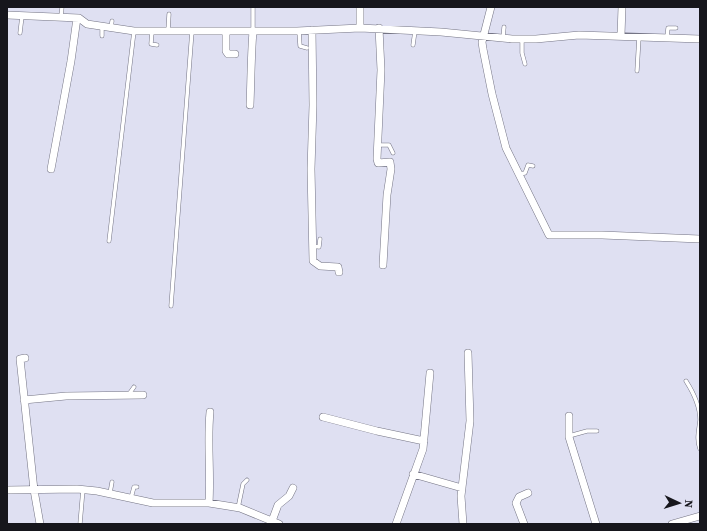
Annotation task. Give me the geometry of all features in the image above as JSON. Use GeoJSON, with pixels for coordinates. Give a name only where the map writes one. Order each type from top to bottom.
{"type":"FeatureCollection","features":[{"type":"Feature","properties":{"kind":"street"},"geometry":{"type":"LineString","coordinates":[[360,7],[360,28]]}},
{"type":"Feature","properties":{"kind":"street"},"geometry":{"type":"LineString","coordinates":[[491,7],[482,46],[501,130],[518,174],[549,235],[602,235],[700,239]]}},
{"type":"Feature","properties":{"kind":"street"},"geometry":{"type":"LineString","coordinates":[[621,35],[622,7]]}},
{"type":"Feature","properties":{"kind":"street"},"geometry":{"type":"LineString","coordinates":[[7,15],[77,18],[83,20],[87,24],[102,26],[112,24],[134,30],[152,31],[299,31],[379,28],[522,39],[579,35],[621,35],[700,39]]}},
{"type":"Feature","properties":{"kind":"street"},"geometry":{"type":"LineString","coordinates":[[51,169],[71,61],[77,18]]}},
{"type":"Feature","properties":{"kind":"street"},"geometry":{"type":"LineString","coordinates":[[379,28],[381,70],[377,145],[378,162],[389,161],[391,169],[387,195],[383,265]]}},
{"type":"Feature","properties":{"kind":"street"},"geometry":{"type":"LineString","coordinates":[[312,30],[312,246],[314,263],[320,266],[338,267],[339,272]]}},
{"type":"Feature","properties":{"kind":"street"},"geometry":{"type":"LineString","coordinates":[[226,31],[226,51],[228,54],[235,54]]}},
{"type":"Feature","properties":{"kind":"street"},"geometry":{"type":"LineString","coordinates":[[250,105],[252,64],[250,57],[253,31]]}},
{"type":"Feature","properties":{"kind":"street"},"geometry":{"type":"LineString","coordinates":[[463,524],[461,496],[470,421],[468,353]]}},
{"type":"Feature","properties":{"kind":"street"},"geometry":{"type":"LineString","coordinates":[[25,358],[20,360],[34,490],[40,524]]}},
{"type":"Feature","properties":{"kind":"street"},"geometry":{"type":"LineString","coordinates":[[396,524],[422,453],[430,373]]}},
{"type":"Feature","properties":{"kind":"street"},"geometry":{"type":"LineString","coordinates":[[24,400],[66,396],[143,395]]}},
{"type":"Feature","properties":{"kind":"street"},"geometry":{"type":"LineString","coordinates":[[209,503],[211,466],[209,442],[210,412]]}},
{"type":"Feature","properties":{"kind":"street"},"geometry":{"type":"LineString","coordinates":[[569,416],[569,436],[596,524]]}},
{"type":"Feature","properties":{"kind":"street"},"geometry":{"type":"LineString","coordinates":[[323,417],[424,441]]}},
{"type":"Feature","properties":{"kind":"street"},"geometry":{"type":"LineString","coordinates":[[414,474],[462,488]]}},
{"type":"Feature","properties":{"kind":"street"},"geometry":{"type":"LineString","coordinates":[[7,490],[83,490],[153,503],[209,503],[238,508],[275,523],[278,505],[289,496],[293,488]]}},
{"type":"Feature","properties":{"kind":"street"},"geometry":{"type":"LineString","coordinates":[[524,524],[516,503],[519,497],[528,493]]}},
{"type":"Feature","properties":{"kind":"street"},"geometry":{"type":"LineString","coordinates":[[672,524],[700,516]]}},
{"type":"Feature","properties":{"kind":"lane"},"geometry":{"type":"LineString","coordinates":[[61,18],[62,7]]}},
{"type":"Feature","properties":{"kind":"lane"},"geometry":{"type":"LineString","coordinates":[[253,7],[253,31]]}},
{"type":"Feature","properties":{"kind":"lane"},"geometry":{"type":"LineString","coordinates":[[168,31],[169,14]]}},
{"type":"Feature","properties":{"kind":"lane"},"geometry":{"type":"LineString","coordinates":[[20,34],[22,16]]}},
{"type":"Feature","properties":{"kind":"lane"},"geometry":{"type":"LineString","coordinates":[[102,26],[102,36]]}},
{"type":"Feature","properties":{"kind":"lane"},"geometry":{"type":"LineString","coordinates":[[503,38],[504,27]]}},
{"type":"Feature","properties":{"kind":"lane"},"geometry":{"type":"LineString","coordinates":[[667,37],[668,28],[676,28]]}},
{"type":"Feature","properties":{"kind":"lane"},"geometry":{"type":"LineString","coordinates":[[109,241],[134,30]]}},
{"type":"Feature","properties":{"kind":"lane"},"geometry":{"type":"LineString","coordinates":[[413,45],[415,30]]}},
{"type":"Feature","properties":{"kind":"lane"},"geometry":{"type":"LineString","coordinates":[[152,31],[150,44],[157,45]]}},
{"type":"Feature","properties":{"kind":"lane"},"geometry":{"type":"LineString","coordinates":[[171,306],[192,31]]}},
{"type":"Feature","properties":{"kind":"lane"},"geometry":{"type":"LineString","coordinates":[[299,31],[300,46],[307,48]]}},
{"type":"Feature","properties":{"kind":"lane"},"geometry":{"type":"LineString","coordinates":[[637,71],[639,36]]}},
{"type":"Feature","properties":{"kind":"lane"},"geometry":{"type":"LineString","coordinates":[[522,39],[522,53],[525,64]]}},
{"type":"Feature","properties":{"kind":"lane"},"geometry":{"type":"LineString","coordinates":[[377,145],[389,145],[393,153]]}},
{"type":"Feature","properties":{"kind":"lane"},"geometry":{"type":"LineString","coordinates":[[518,174],[525,173],[528,165],[534,166]]}},
{"type":"Feature","properties":{"kind":"lane"},"geometry":{"type":"LineString","coordinates":[[312,246],[319,247],[320,239]]}},
{"type":"Feature","properties":{"kind":"lane"},"geometry":{"type":"LineString","coordinates":[[686,381],[695,397],[699,415],[697,439],[700,449]]}},
{"type":"Feature","properties":{"kind":"lane"},"geometry":{"type":"LineString","coordinates":[[129,395],[134,387]]}},
{"type":"Feature","properties":{"kind":"lane"},"geometry":{"type":"LineString","coordinates":[[569,436],[587,431],[597,431]]}},
{"type":"Feature","properties":{"kind":"lane"},"geometry":{"type":"LineString","coordinates":[[238,508],[243,484],[247,480]]}},
{"type":"Feature","properties":{"kind":"lane"},"geometry":{"type":"LineString","coordinates":[[110,494],[112,482]]}},
{"type":"Feature","properties":{"kind":"lane"},"geometry":{"type":"LineString","coordinates":[[131,499],[134,487],[137,486]]}},
{"type":"Feature","properties":{"kind":"lane"},"geometry":{"type":"LineString","coordinates":[[80,524],[83,490]]}}]}
